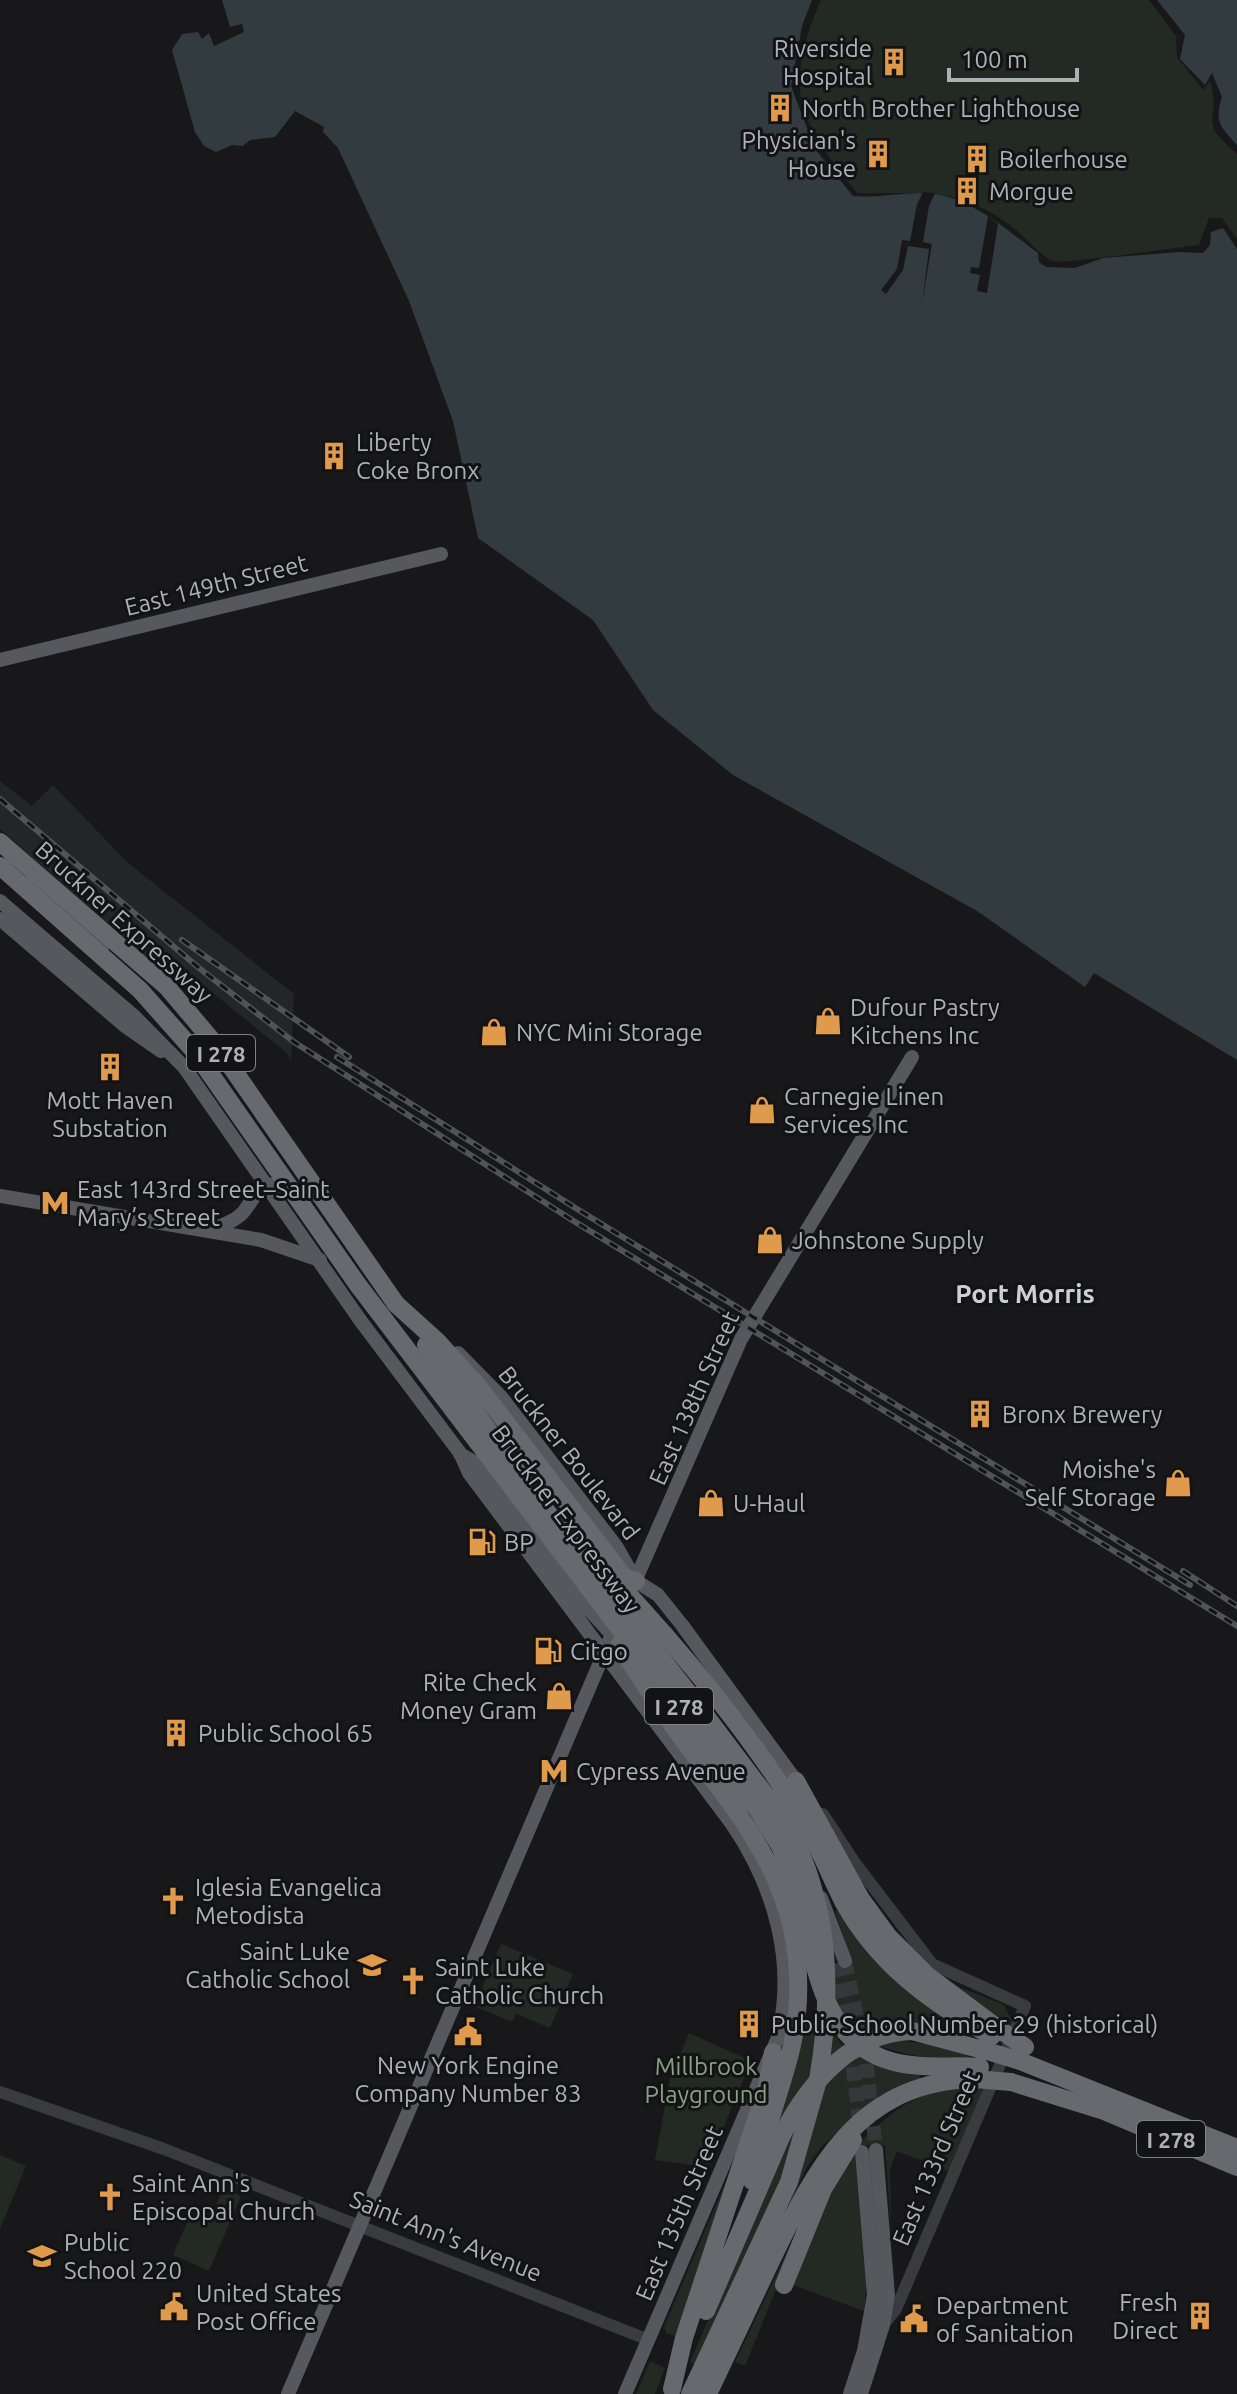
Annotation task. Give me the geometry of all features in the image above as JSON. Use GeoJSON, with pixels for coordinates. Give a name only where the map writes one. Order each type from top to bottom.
{"type":"FeatureCollection","features":[{"type":"Feature","properties":{"kind":"highway","name":"Bruckner Expressway"},"geometry":{"type":"LineString","coordinates":[[0,842],[167,987],[200,1024],[396,1304],[495,1439],[697,1675],[796,1808],[853,1918],[883,1955],[986,2052],[1019,2063],[1053,2064],[1093,2098]]}},
{"type":"Feature","properties":{"kind":"highway","name":"Bruckner Expressway"},"geometry":{"type":"LineString","coordinates":[[0,866],[140,990],[177,1029],[358,1285],[774,1835],[796,1884],[821,1990],[843,2029],[882,2058],[908,2064],[986,2052]]}},
{"type":"Feature","properties":{"kind":"highway"},"geometry":{"type":"LineString","coordinates":[[396,1304],[469,1376],[624,1577],[636,1581]]}},
{"type":"Feature","properties":{"kind":"highway"},"geometry":{"type":"LineString","coordinates":[[495,1439],[527,1486],[776,1809],[796,1842],[812,1883],[827,1958],[822,2058],[800,2151],[758,2250],[708,2394]]}},
{"type":"Feature","properties":{"kind":"highway"},"geometry":{"type":"LineString","coordinates":[[548,1535],[668,1718],[754,1832],[779,1887],[794,1945],[798,2003],[775,2132],[709,2304],[688,2340]]}},
{"type":"Feature","properties":{"kind":"highway"},"geometry":{"type":"LineString","coordinates":[[796,1781],[861,1899],[888,1936],[986,2052]]}},
{"type":"Feature","properties":{"kind":"highway"},"geometry":{"type":"LineString","coordinates":[[775,2132],[808,2090],[833,2066],[873,2040],[912,2031],[1019,2063],[1093,2098]]}},
{"type":"Feature","properties":{"kind":"highway"},"geometry":{"type":"LineString","coordinates":[[678,2392],[688,2340],[758,2117],[773,2052]]}},
{"type":"Feature","properties":{"kind":"highway"},"geometry":{"type":"LineString","coordinates":[[678,2392],[724,2342],[818,2168],[852,2128],[891,2100],[927,2085],[986,2052]]}},
{"type":"Feature","properties":{"kind":"highway","name":"I 278"},"geometry":{"type":"LineString","coordinates":[[1093,2098],[1142,2108],[1237,2148]]}},
{"type":"Feature","properties":{"kind":"highway","name":"I 278"},"geometry":{"type":"LineString","coordinates":[[1093,2098],[1237,2167]]}},
{"type":"Feature","properties":{"kind":"highway"},"geometry":{"type":"LineString","coordinates":[[784,2285],[837,2163],[858,2133],[891,2100]]}},
{"type":"Feature","properties":{"kind":"main road","name":"East 149th Street"},"geometry":{"type":"LineString","coordinates":[[0,660],[441,554]]}},
{"type":"Feature","properties":{"kind":"main road","name":"Bruckner Boulevard"},"geometry":{"type":"LineString","coordinates":[[0,856],[181,1010],[236,1081],[366,1269],[502,1398],[616,1546],[636,1581],[658,1595],[796,1781]]}},
{"type":"Feature","properties":{"kind":"main road"},"geometry":{"type":"LineString","coordinates":[[0,876],[196,1049],[220,1076],[377,1301],[681,1690],[786,1832],[830,1917],[839,1963],[773,1830],[667,1693],[569,1588],[476,1463],[460,1453]]}},
{"type":"Feature","properties":{"kind":"main road"},"geometry":{"type":"LineString","coordinates":[[37,887],[73,941]]}},
{"type":"Feature","properties":{"kind":"main road"},"geometry":{"type":"LineString","coordinates":[[0,901],[142,1023],[184,1067],[460,1453],[469,1473],[602,1652]]}},
{"type":"Feature","properties":{"kind":"main road"},"geometry":{"type":"LineString","coordinates":[[0,919],[125,1026],[184,1067]]}},
{"type":"Feature","properties":{"kind":"main road"},"geometry":{"type":"LineString","coordinates":[[196,1049],[213,1058],[236,1081]]}},
{"type":"Feature","properties":{"kind":"main road","name":"East 138th Street"},"geometry":{"type":"LineString","coordinates":[[288,2394],[602,1652],[741,1339],[912,1057]]}},
{"type":"Feature","properties":{"kind":"main road"},"geometry":{"type":"LineString","coordinates":[[209,1230],[236,1219],[245,1211],[251,1195],[266,1184],[302,1192]]}},
{"type":"Feature","properties":{"kind":"main road"},"geometry":{"type":"LineString","coordinates":[[0,1196],[269,1242],[320,1260]]}},
{"type":"Feature","properties":{"kind":"main road"},"geometry":{"type":"LineString","coordinates":[[636,1581],[681,1690]]}},
{"type":"Feature","properties":{"kind":"main road","name":"East 135th Street"},"geometry":{"type":"LineString","coordinates":[[602,1652],[750,1852],[776,1917],[784,1964],[784,2003],[773,2052],[625,2394]]}},
{"type":"Feature","properties":{"kind":"main road"},"geometry":{"type":"LineString","coordinates":[[850,2394],[864,2351],[874,2295],[869,2151],[889,2285],[883,2325],[861,2394]]}},
{"type":"Feature","properties":{"kind":"street","name":"Bruckner Boulevard"},"geometry":{"type":"LineString","coordinates":[[796,1781],[932,1964],[1025,2006]]}},
{"type":"Feature","properties":{"kind":"street","name":"East 133rd Street"},"geometry":{"type":"LineString","coordinates":[[883,2325],[896,2309],[1025,2006]]}},
{"type":"Feature","properties":{"kind":"street","name":"Saint Ann's Avenue"},"geometry":{"type":"LineString","coordinates":[[0,2092],[164,2149],[649,2340]]}},
{"type":"Feature","properties":{"kind":"shaded area"},"geometry":{"type":"Polygon","coordinates":[[[222,0],[812,0],[802,26],[791,86],[815,149],[853,196],[922,193],[954,199],[970,205],[1012,233],[1038,253],[1039,262],[1046,267],[1075,268],[1103,258],[1203,253],[1210,245],[1211,232],[1223,228],[1237,249],[1237,1060],[1094,973],[1085,987],[977,911],[733,775],[653,710],[593,620],[478,538],[453,421],[409,301],[338,148],[323,132],[324,127],[295,111],[275,137],[250,140],[243,146],[232,145],[216,152],[204,146],[195,132],[172,50],[182,34],[198,32],[202,39],[209,33],[214,46],[244,32],[242,24],[230,27],[222,0]]]}},
{"type":"Feature","properties":{"kind":"shaded area"},"geometry":{"type":"Polygon","coordinates":[[[1157,0],[1237,0],[1237,145],[1220,123],[1222,97],[1212,73],[1205,85],[1180,59],[1185,35],[1157,0]]]}},
{"type":"Feature","properties":{"kind":"shaded area"},"geometry":{"type":"Polygon","coordinates":[[[0,781],[32,806],[53,785],[128,863],[294,994],[291,1061],[287,1053],[168,957],[158,967],[0,829],[0,781]]]}},
{"type":"Feature","properties":{"kind":"green space"},"geometry":{"type":"Polygon","coordinates":[[[821,0],[1149,0],[1176,36],[1177,57],[1203,90],[1210,81],[1213,126],[1237,154],[1237,239],[1222,218],[1209,218],[1199,245],[1060,262],[1052,261],[1010,225],[971,203],[936,194],[857,193],[821,145],[802,103],[802,58],[821,0]]]}},
{"type":"Feature","properties":{"kind":"green space"},"geometry":{"type":"Polygon","coordinates":[[[835,1843],[882,1914],[912,1952],[944,1980],[1004,2005],[1012,2021],[1006,2029],[951,1990],[906,1950],[868,1903],[835,1843]]]}},
{"type":"Feature","properties":{"kind":"green space"},"geometry":{"type":"Polygon","coordinates":[[[839,1910],[852,1930],[898,1982],[972,2038],[934,2026],[904,2022],[893,2023],[895,2040],[945,2046],[986,2064],[905,2053],[865,2039],[849,2028],[839,2014],[826,1966],[851,1959],[835,1911],[839,1910]]]}},
{"type":"Feature","properties":{"kind":"green space"},"geometry":{"type":"Polygon","coordinates":[[[501,1944],[573,1974],[550,2028],[516,2014],[512,2022],[474,2006],[501,1944]]]}},
{"type":"Feature","properties":{"kind":"green space"},"geometry":{"type":"Polygon","coordinates":[[[797,2018],[831,2030],[847,2049],[869,2062],[893,2070],[918,2073],[922,2080],[867,2106],[822,2146],[807,2167],[772,2240],[695,2365],[690,2362],[794,2122],[778,2116],[797,2018]]]}},
{"type":"Feature","properties":{"kind":"green space","name":"Millbrook Playground"},"geometry":{"type":"Polygon","coordinates":[[[689,2033],[751,2061],[707,2167],[655,2160],[670,2079],[689,2033]]]}},
{"type":"Feature","properties":{"kind":"green space"},"geometry":{"type":"Polygon","coordinates":[[[985,2087],[949,2171],[897,2151],[890,2169],[891,2228],[885,2145],[857,2145],[888,2117],[914,2100],[943,2091],[985,2087]]]}},
{"type":"Feature","properties":{"kind":"green space"},"geometry":{"type":"Polygon","coordinates":[[[855,2147],[868,2271],[864,2311],[790,2284],[829,2182],[855,2147]]]}},
{"type":"Feature","properties":{"kind":"green space"},"geometry":{"type":"Polygon","coordinates":[[[0,2155],[26,2166],[0,2229],[0,2155]]]}},
{"type":"Feature","properties":{"kind":"green space"},"geometry":{"type":"Polygon","coordinates":[[[730,2172],[679,2337],[666,2333],[664,2327],[730,2172]]]}},
{"type":"Feature","properties":{"kind":"green space"},"geometry":{"type":"Polygon","coordinates":[[[223,2188],[241,2196],[209,2271],[173,2255],[191,2214],[209,2222],[223,2188]]]}},
{"type":"Feature","properties":{"kind":"green space"},"geometry":{"type":"Polygon","coordinates":[[[814,2195],[745,2366],[735,2362],[814,2195]]]}},
{"type":"Feature","properties":{"kind":"green space"},"geometry":{"type":"Polygon","coordinates":[[[650,2361],[665,2368],[655,2394],[636,2394],[650,2361]]]}},
{"type":"Feature","properties":{"kind":"pier"},"geometry":{"type":"Polygon","coordinates":[[[923,192],[935,193],[929,206],[923,242],[932,244],[922,303],[929,249],[908,246],[903,270],[886,294],[881,290],[897,269],[902,240],[910,241],[917,204],[923,192]]]}},
{"type":"Feature","properties":{"kind":"pier"},"geometry":{"type":"Polygon","coordinates":[[[988,216],[998,224],[987,293],[977,291],[980,275],[970,273],[971,267],[979,268],[988,216]]]}},
{"type":"Feature","properties":{"kind":"tunnel"},"geometry":{"type":"LineString","coordinates":[[845,1961],[866,2060],[876,2150]]}},
{"type":"Feature","properties":{"kind":"tunnel"},"geometry":{"type":"LineString","coordinates":[[832,1964],[852,2059],[860,2129]]}},
{"type":"Feature","properties":{"kind":"railway"},"geometry":{"type":"LineString","coordinates":[[0,799],[199,968],[294,1042],[572,1220],[1237,1626]]}},
{"type":"Feature","properties":{"kind":"railway"},"geometry":{"type":"LineString","coordinates":[[182,940],[349,1057]]}},
{"type":"Feature","properties":{"kind":"railway"},"geometry":{"type":"LineString","coordinates":[[337,1057],[577,1209],[1190,1585]]}},
{"type":"Feature","properties":{"kind":"railway"},"geometry":{"type":"LineString","coordinates":[[1183,1571],[1237,1606]]}},
{"type":"Feature","properties":{"kind":"place","name":"Riverside Hospital"},"geometry":{"type":"Point","coordinates":[894,62]}},
{"type":"Feature","properties":{"kind":"place","name":"North Brother Lighthouse"},"geometry":{"type":"Point","coordinates":[780,108]}},
{"type":"Feature","properties":{"kind":"place","name":"Physician's House"},"geometry":{"type":"Point","coordinates":[878,154]}},
{"type":"Feature","properties":{"kind":"place","name":"Boilerhouse"},"geometry":{"type":"Point","coordinates":[977,159]}},
{"type":"Feature","properties":{"kind":"place","name":"Morgue"},"geometry":{"type":"Point","coordinates":[967,191]}},
{"type":"Feature","properties":{"kind":"place","name":"Liberty Coke Bronx"},"geometry":{"type":"Point","coordinates":[334,456]}},
{"type":"Feature","properties":{"kind":"place","name":"Dufour Pastry Kitchens Inc"},"geometry":{"type":"Point","coordinates":[828,1021]}},
{"type":"Feature","properties":{"kind":"place","name":"NYC Mini Storage"},"geometry":{"type":"Point","coordinates":[494,1032]}},
{"type":"Feature","properties":{"kind":"place","name":"Mott Haven Substation"},"geometry":{"type":"Point","coordinates":[110,1067]}},
{"type":"Feature","properties":{"kind":"place","name":"Carnegie Linen Services Inc"},"geometry":{"type":"Point","coordinates":[762,1110]}},
{"type":"Feature","properties":{"kind":"place","name":"East 143rd Street–Saint Mary’s Street"},"geometry":{"type":"Point","coordinates":[55,1203]}},
{"type":"Feature","properties":{"kind":"place","name":"Johnstone Supply"},"geometry":{"type":"Point","coordinates":[770,1240]}},
{"type":"Feature","properties":{"kind":"place","name":"Bronx Brewery"},"geometry":{"type":"Point","coordinates":[980,1414]}},
{"type":"Feature","properties":{"kind":"place","name":"Moishe's Self Storage"},"geometry":{"type":"Point","coordinates":[1178,1483]}},
{"type":"Feature","properties":{"kind":"place","name":"U-Haul"},"geometry":{"type":"Point","coordinates":[711,1503]}},
{"type":"Feature","properties":{"kind":"place","name":"BP"},"geometry":{"type":"Point","coordinates":[482,1542]}},
{"type":"Feature","properties":{"kind":"place","name":"Citgo"},"geometry":{"type":"Point","coordinates":[548,1651]}},
{"type":"Feature","properties":{"kind":"place","name":"Rite Check Money Gram"},"geometry":{"type":"Point","coordinates":[559,1696]}},
{"type":"Feature","properties":{"kind":"place","name":"Public School 65"},"geometry":{"type":"Point","coordinates":[176,1733]}},
{"type":"Feature","properties":{"kind":"place","name":"Cypress Avenue"},"geometry":{"type":"Point","coordinates":[554,1771]}},
{"type":"Feature","properties":{"kind":"place","name":"Iglesia Evangelica Metodista"},"geometry":{"type":"Point","coordinates":[173,1901]}},
{"type":"Feature","properties":{"kind":"place","name":"Saint Luke Catholic School"},"geometry":{"type":"Point","coordinates":[372,1965]}},
{"type":"Feature","properties":{"kind":"place","name":"Saint Luke Catholic Church"},"geometry":{"type":"Point","coordinates":[413,1981]}},
{"type":"Feature","properties":{"kind":"place","name":"Public School Number 29 (historical)"},"geometry":{"type":"Point","coordinates":[749,2024]}},
{"type":"Feature","properties":{"kind":"place","name":"New York Engine Company Number 83"},"geometry":{"type":"Point","coordinates":[468,2032]}},
{"type":"Feature","properties":{"kind":"place","name":"Saint Ann's Episcopal Church"},"geometry":{"type":"Point","coordinates":[110,2197]}},
{"type":"Feature","properties":{"kind":"place","name":"Public School 220"},"geometry":{"type":"Point","coordinates":[42,2256]}},
{"type":"Feature","properties":{"kind":"place","name":"United States Post Office"},"geometry":{"type":"Point","coordinates":[174,2307]}},
{"type":"Feature","properties":{"kind":"place","name":"Fresh Direct"},"geometry":{"type":"Point","coordinates":[1200,2316]}},
{"type":"Feature","properties":{"kind":"place","name":"Department of Sanitation"},"geometry":{"type":"Point","coordinates":[914,2319]}},
{"type":"Feature","properties":{"kind":"district","name":"Port Morris"},"geometry":{"type":"Point","coordinates":[1025,1293]}}]}
